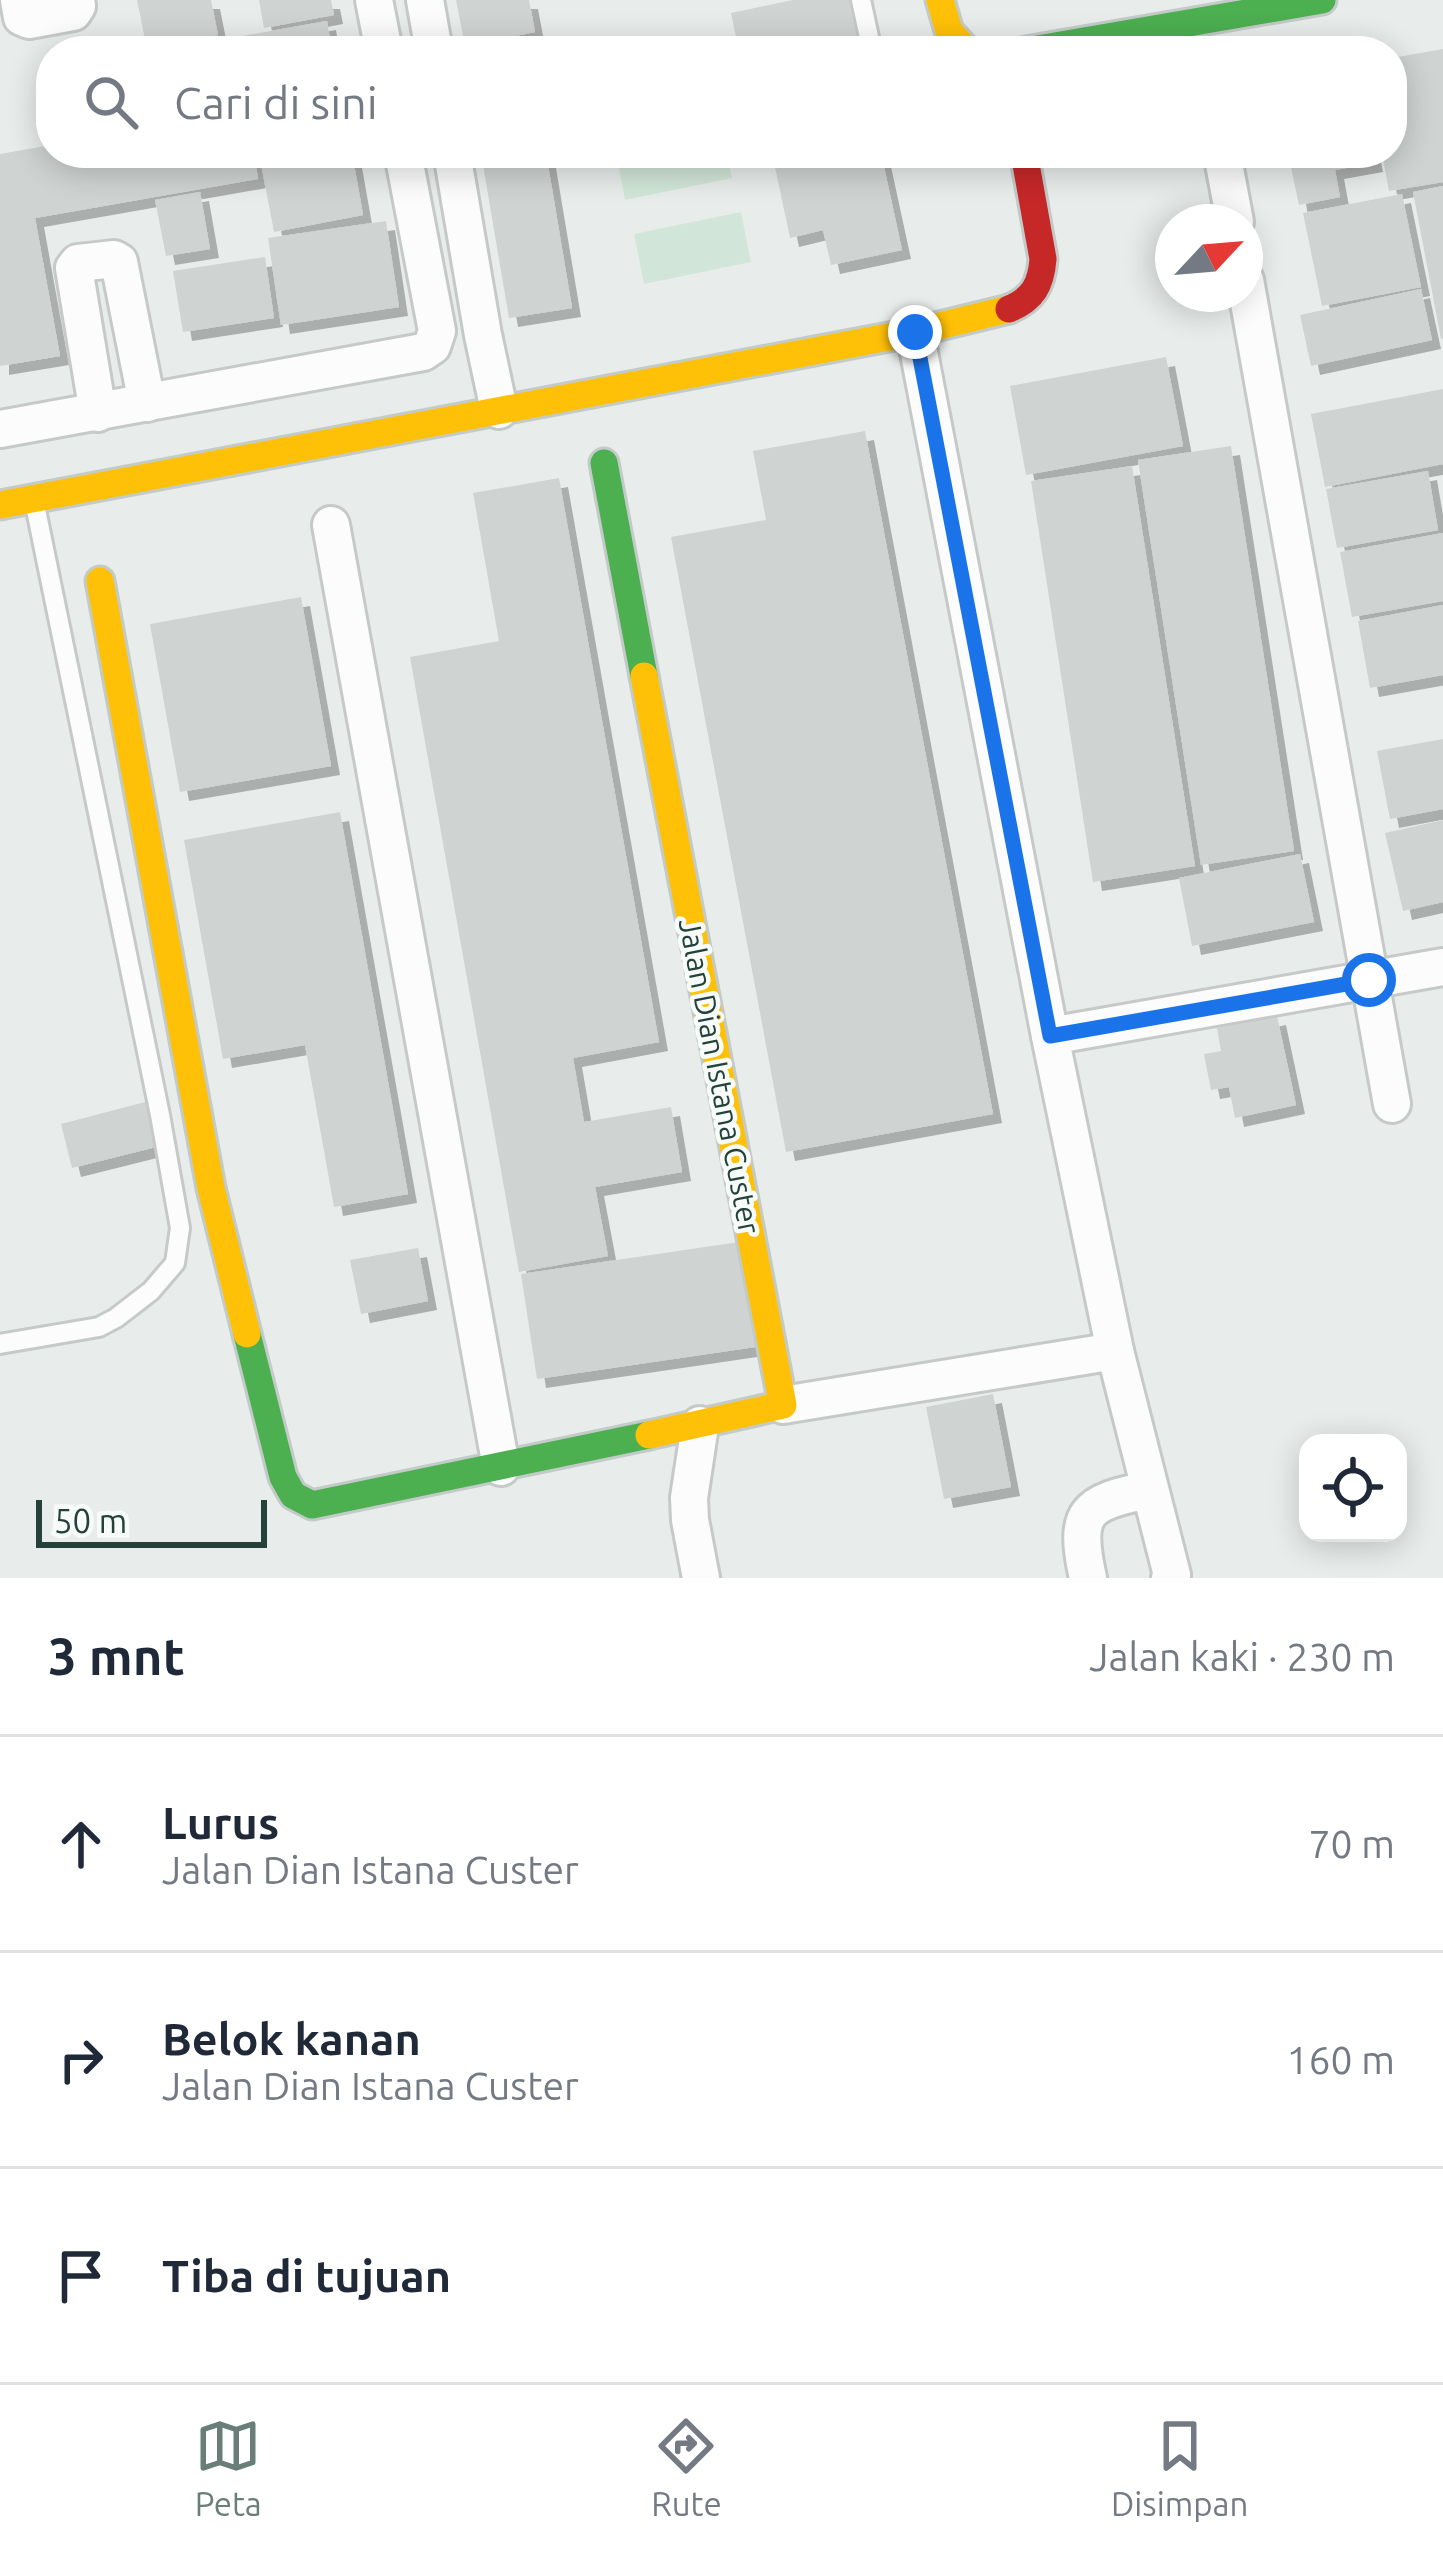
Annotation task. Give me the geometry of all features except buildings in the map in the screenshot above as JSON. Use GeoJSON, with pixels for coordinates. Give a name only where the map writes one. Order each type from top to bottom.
{"type":"FeatureCollection","features":[{"type":"Feature","properties":{"kind":"street"},"geometry":{"type":"LineString","coordinates":[[19,0],[22,17],[29,20],[74,12],[76,0]]}},
{"type":"Feature","properties":{"kind":"street"},"geometry":{"type":"LineString","coordinates":[[374,0],[381,36]]}},
{"type":"Feature","properties":{"kind":"street"},"geometry":{"type":"LineString","coordinates":[[425,0],[431,36]]}},
{"type":"Feature","properties":{"kind":"street"},"geometry":{"type":"LineString","coordinates":[[940,0],[953,36]]}},
{"type":"Feature","properties":{"kind":"street"},"geometry":{"type":"LineString","coordinates":[[1203,36],[1322,0]]}},
{"type":"Feature","properties":{"kind":"street"},"geometry":{"type":"LineString","coordinates":[[0,429],[422,352],[432,346],[437,332],[406,168]]}},
{"type":"Feature","properties":{"kind":"street"},"geometry":{"type":"LineString","coordinates":[[455,168],[499,410]]}},
{"type":"Feature","properties":{"kind":"street"},"geometry":{"type":"LineString","coordinates":[[0,505],[1011,310],[1029,299],[1044,274],[1027,168]]}},
{"type":"Feature","properties":{"kind":"street"},"geometry":{"type":"LineString","coordinates":[[1225,168],[1232,204]]}},
{"type":"Feature","properties":{"kind":"street"},"geometry":{"type":"LineString","coordinates":[[98,413],[74,268],[78,263],[117,260],[147,403]]}},
{"type":"Feature","properties":{"kind":"street"},"geometry":{"type":"LineString","coordinates":[[81,314],[128,305]]}},
{"type":"Feature","properties":{"kind":"street"},"geometry":{"type":"LineString","coordinates":[[1251,312],[1392,1104]]}},
{"type":"Feature","properties":{"kind":"street"},"geometry":{"type":"LineString","coordinates":[[915,332],[1050,1036],[1115,1352],[1170,1578]]}},
{"type":"Feature","properties":{"kind":"street","name":"Jalan Dian Istana Custer"},"geometry":{"type":"LineString","coordinates":[[604,464],[783,1405]]}},
{"type":"Feature","properties":{"kind":"street"},"geometry":{"type":"LineString","coordinates":[[331,525],[502,1467]]}},
{"type":"Feature","properties":{"kind":"street"},"geometry":{"type":"LineString","coordinates":[[100,581],[211,1188],[283,1477],[299,1502],[312,1504],[502,1467],[783,1405],[1115,1352]]}},
{"type":"Feature","properties":{"kind":"street"},"geometry":{"type":"LineString","coordinates":[[1050,1036],[1443,967]]}},
{"type":"Feature","properties":{"kind":"street"},"geometry":{"type":"LineString","coordinates":[[700,1425],[689,1498],[701,1578]]}},
{"type":"Feature","properties":{"kind":"street"},"geometry":{"type":"LineString","coordinates":[[1088,1578],[1084,1519],[1110,1498],[1149,1490]]}},
{"type":"Feature","properties":{"kind":"lane"},"geometry":{"type":"LineString","coordinates":[[860,0],[868,36]]}},
{"type":"Feature","properties":{"kind":"lane"},"geometry":{"type":"LineString","coordinates":[[0,1344],[99,1327],[116,1318],[151,1292],[176,1263],[180,1228],[34,498]]}},
{"type":"Feature","properties":{"kind":"green space"},"geometry":{"type":"Polygon","coordinates":[[[619,168],[730,168],[732,178],[625,200],[619,168]]]}},
{"type":"Feature","properties":{"kind":"green space"},"geometry":{"type":"Polygon","coordinates":[[[741,212],[751,262],[644,284],[634,234],[741,212]]]}},
{"type":"Feature","properties":{"kind":"traffic: fast"},"geometry":{"type":"LineString","coordinates":[[1113,36],[1322,0]]}},
{"type":"Feature","properties":{"kind":"traffic: fast"},"geometry":{"type":"LineString","coordinates":[[604,463],[644,676]]}},
{"type":"Feature","properties":{"kind":"traffic: fast"},"geometry":{"type":"LineString","coordinates":[[247,1334],[283,1477],[293,1495],[312,1505],[649,1435]]}},
{"type":"Feature","properties":{"kind":"traffic: slow"},"geometry":{"type":"LineString","coordinates":[[940,0],[954,36]]}},
{"type":"Feature","properties":{"kind":"traffic: slow"},"geometry":{"type":"LineString","coordinates":[[0,505],[915,332],[1009,309]]}},
{"type":"Feature","properties":{"kind":"traffic: slow"},"geometry":{"type":"LineString","coordinates":[[100,581],[211,1188],[247,1334]]}},
{"type":"Feature","properties":{"kind":"traffic: slow"},"geometry":{"type":"LineString","coordinates":[[644,676],[783,1405],[649,1435]]}},
{"type":"Feature","properties":{"kind":"traffic: jam"},"geometry":{"type":"LineString","coordinates":[[1009,309],[1034,290],[1043,259],[1027,168]]}},
{"type":"Feature","properties":{"kind":"route"},"geometry":{"type":"LineString","coordinates":[[915,332],[1050,1036],[1369,980]]}}]}
